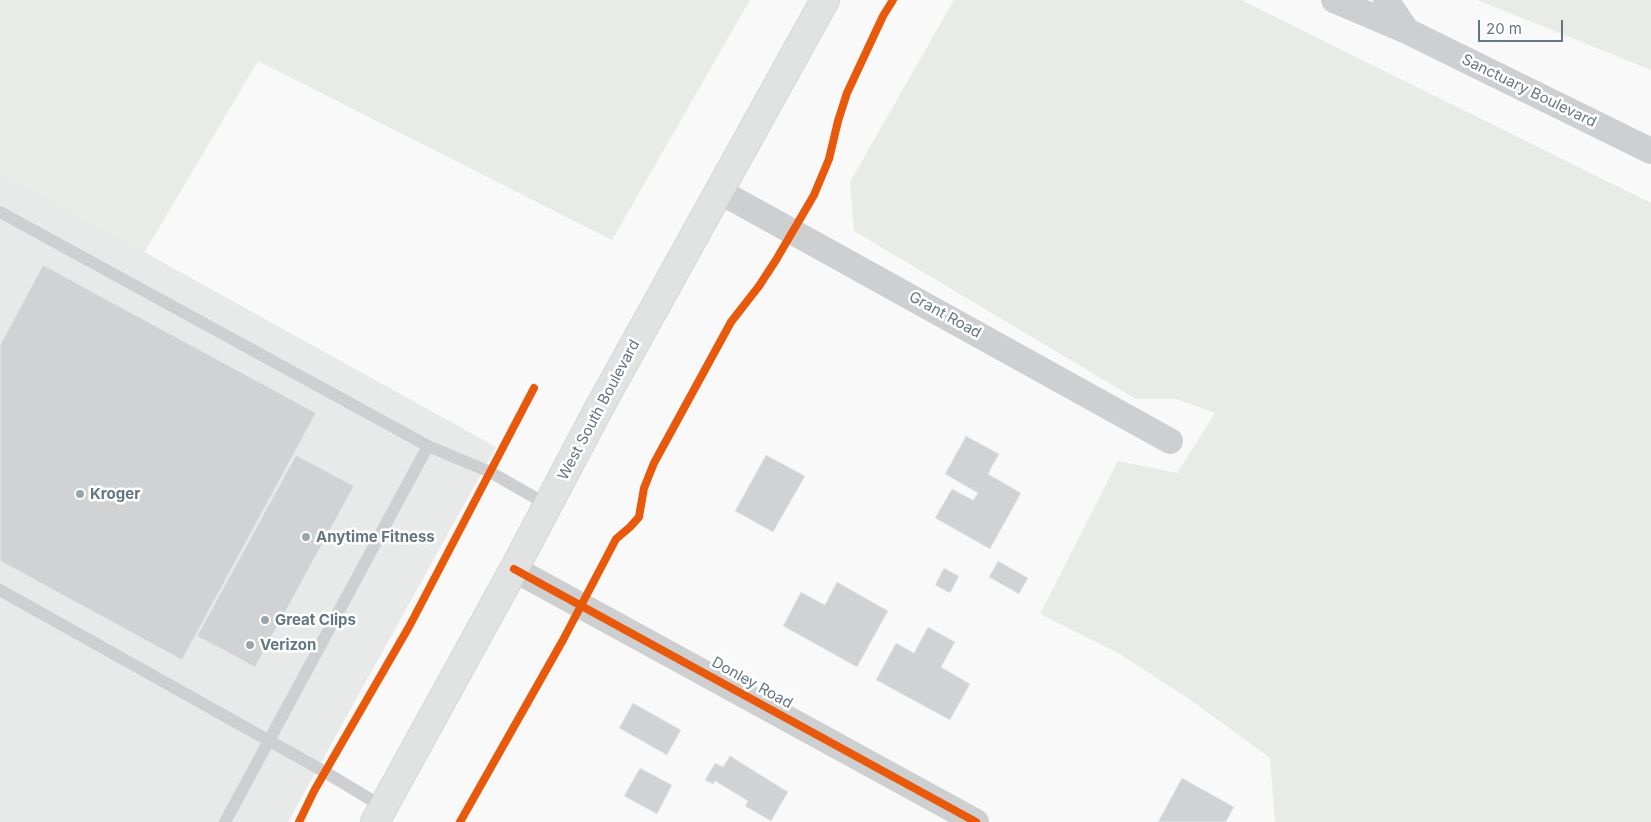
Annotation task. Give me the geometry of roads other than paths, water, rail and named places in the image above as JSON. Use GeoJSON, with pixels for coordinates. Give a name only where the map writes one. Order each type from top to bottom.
{"type":"FeatureCollection","features":[{"type":"Feature","properties":{"kind":"main road","name":"West South Boulevard"},"geometry":{"type":"LineString","coordinates":[[379,815],[514,569],[599,408],[825,0]]}},
{"type":"Feature","properties":{"kind":"street","name":"Sanctuary Boulevard"},"geometry":{"type":"LineString","coordinates":[[1334,0],[1407,31],[1651,152]]}},
{"type":"Feature","properties":{"kind":"street","name":"Sanctuary Boulevard"},"geometry":{"type":"LineString","coordinates":[[1386,0],[1407,31]]}},
{"type":"Feature","properties":{"kind":"street","name":"Grant Road"},"geometry":{"type":"LineString","coordinates":[[719,191],[1170,440]]}},
{"type":"Feature","properties":{"kind":"street","name":"Donley Road"},"geometry":{"type":"LineString","coordinates":[[514,569],[976,822]]}},
{"type":"Feature","properties":{"kind":"lane"},"geometry":{"type":"LineString","coordinates":[[0,212],[428,446],[490,472],[548,505]]}},
{"type":"Feature","properties":{"kind":"lane"},"geometry":{"type":"LineString","coordinates":[[225,822],[428,446]]}},
{"type":"Feature","properties":{"kind":"lane"},"geometry":{"type":"LineString","coordinates":[[0,590],[325,772],[379,815]]}},
{"type":"Feature","properties":{"kind":"place","name":"Kroger"},"geometry":{"type":"Point","coordinates":[80,494]}},
{"type":"Feature","properties":{"kind":"place","name":"Anytime Fitness"},"geometry":{"type":"Point","coordinates":[306,537]}},
{"type":"Feature","properties":{"kind":"place","name":"Great Clips"},"geometry":{"type":"Point","coordinates":[265,620]}},
{"type":"Feature","properties":{"kind":"place","name":"Verizon"},"geometry":{"type":"Point","coordinates":[250,645]}}]}
